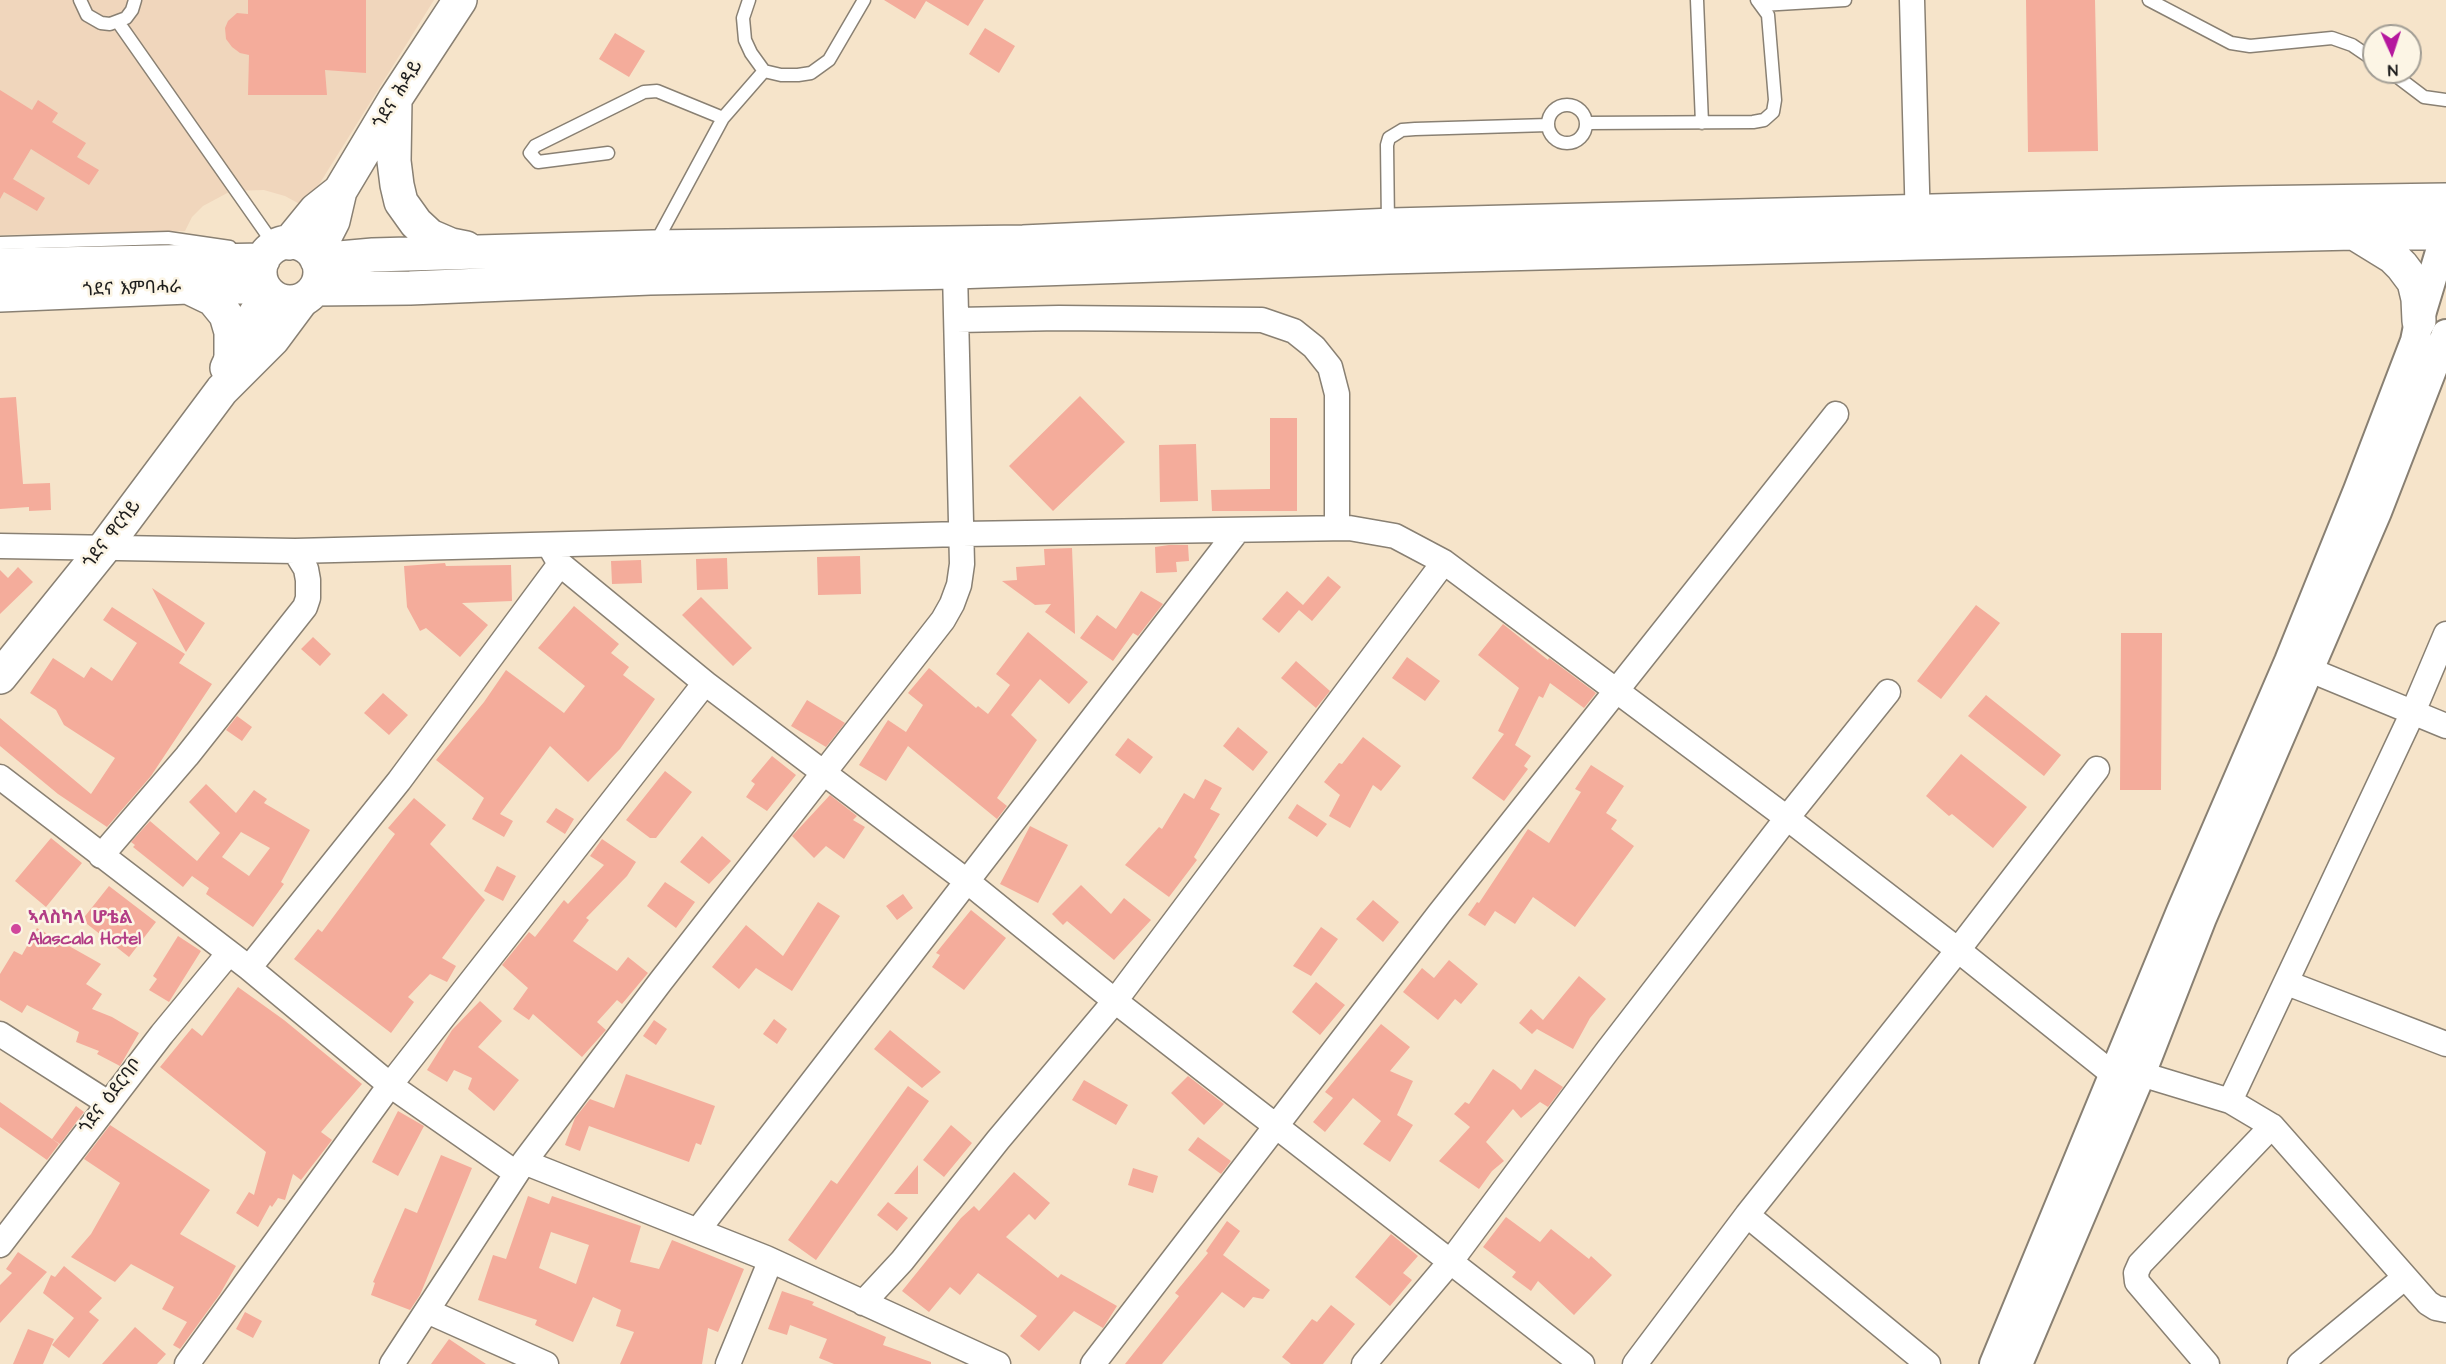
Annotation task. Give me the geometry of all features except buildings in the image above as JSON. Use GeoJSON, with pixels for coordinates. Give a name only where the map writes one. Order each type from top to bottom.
{"type":"FeatureCollection","features":[{"type":"Feature","properties":{"kind":"main road","name":"ጎደና ሕዳይ"},"geometry":{"type":"LineString","coordinates":[[287,269],[333,221],[340,191],[395,99],[460,0]]}},
{"type":"Feature","properties":{"kind":"main road"},"geometry":{"type":"LineString","coordinates":[[395,99],[394,161],[401,202],[416,223],[430,236],[451,245],[488,252],[652,263],[955,272],[1388,257],[1918,243],[2446,233]]}},
{"type":"Feature","properties":{"kind":"main road"},"geometry":{"type":"LineString","coordinates":[[287,269],[410,288],[652,263],[1023,242],[1388,225],[2446,200]]}},
{"type":"Feature","properties":{"kind":"main road"},"geometry":{"type":"LineString","coordinates":[[2354,233],[2393,257],[2402,266],[2414,282],[2418,299],[2432,327]]}},
{"type":"Feature","properties":{"kind":"main road"},"geometry":{"type":"LineString","coordinates":[[287,269],[488,252]]}},
{"type":"Feature","properties":{"kind":"main road","name":"ጎደና እምባሓራ"},"geometry":{"type":"LineString","coordinates":[[0,265],[213,259],[287,269]]}},
{"type":"Feature","properties":{"kind":"main road"},"geometry":{"type":"LineString","coordinates":[[231,356],[287,269]]}},
{"type":"Feature","properties":{"kind":"main road"},"geometry":{"type":"LineString","coordinates":[[222,390],[273,339],[287,269]]}},
{"type":"Feature","properties":{"kind":"main road","name":"ጎደና እምባሓራ"},"geometry":{"type":"LineString","coordinates":[[0,295],[188,287],[287,269]]}},
{"type":"Feature","properties":{"kind":"main road"},"geometry":{"type":"LineString","coordinates":[[188,287],[213,299],[226,315],[231,332],[231,356],[222,390]]}},
{"type":"Feature","properties":{"kind":"main road","name":"ጎደና ዋርሳይ"},"geometry":{"type":"LineString","coordinates":[[0,677],[105,548],[222,390]]}},
{"type":"Feature","properties":{"kind":"street"},"geometry":{"type":"LineString","coordinates":[[1911,0],[1918,243]]}},
{"type":"Feature","properties":{"kind":"street"},"geometry":{"type":"LineString","coordinates":[[1994,1364],[2127,1074],[2202,918],[2300,665],[2358,490],[2415,341],[2432,327],[2446,233]]}},
{"type":"Feature","properties":{"kind":"street"},"geometry":{"type":"LineString","coordinates":[[392,1364],[520,1167],[943,620],[952,604],[961,574],[962,534],[955,272]]}},
{"type":"Feature","properties":{"kind":"street"},"geometry":{"type":"LineString","coordinates":[[957,320],[1070,318],[1262,320],[1294,331],[1314,347],[1329,367],[1337,394],[1337,528]]}},
{"type":"Feature","properties":{"kind":"street"},"geometry":{"type":"LineString","coordinates":[[1093,1364],[1439,914],[1836,414]]}},
{"type":"Feature","properties":{"kind":"street"},"geometry":{"type":"LineString","coordinates":[[0,546],[554,554],[962,534],[1337,528],[1395,536],[1444,562],[1787,818],[1958,950],[2127,1074],[2230,1101],[2272,1126],[2427,1303],[2446,1310]]}},
{"type":"Feature","properties":{"kind":"street"},"geometry":{"type":"LineString","coordinates":[[698,1230],[1238,530]]}},
{"type":"Feature","properties":{"kind":"street"},"geometry":{"type":"LineString","coordinates":[[101,856],[187,756],[305,608],[308,597],[308,580],[306,569],[295,551]]}},
{"type":"Feature","properties":{"kind":"street"},"geometry":{"type":"LineString","coordinates":[[554,554],[705,683],[968,882],[1115,1001],[1582,1364]]}},
{"type":"Feature","properties":{"kind":"street"},"geometry":{"type":"LineString","coordinates":[[249,968],[399,781],[554,554]]}},
{"type":"Feature","properties":{"kind":"street"},"geometry":{"type":"LineString","coordinates":[[863,1303],[902,1261],[998,1140],[1115,1001],[1444,562]]}},
{"type":"Feature","properties":{"kind":"street"},"geometry":{"type":"LineString","coordinates":[[2230,1101],[2413,712],[2446,634]]}},
{"type":"Feature","properties":{"kind":"street"},"geometry":{"type":"LineString","coordinates":[[2300,665],[2446,726]]}},
{"type":"Feature","properties":{"kind":"street"},"geometry":{"type":"LineString","coordinates":[[188,1364],[390,1085],[705,683]]}},
{"type":"Feature","properties":{"kind":"street"},"geometry":{"type":"LineString","coordinates":[[1364,1364],[1451,1260],[1787,818],[1888,693]]}},
{"type":"Feature","properties":{"kind":"street"},"geometry":{"type":"LineString","coordinates":[[1635,1364],[1748,1215],[1958,950],[2097,769]]}},
{"type":"Feature","properties":{"kind":"street"},"geometry":{"type":"LineString","coordinates":[[0,777],[249,968],[390,1085],[520,1167],[698,1230],[998,1364]]}},
{"type":"Feature","properties":{"kind":"street","name":"ጎደና ዕደርባቦ"},"geometry":{"type":"LineString","coordinates":[[0,1245],[108,1103],[229,953]]}},
{"type":"Feature","properties":{"kind":"street"},"geometry":{"type":"LineString","coordinates":[[2287,983],[2446,1044]]}},
{"type":"Feature","properties":{"kind":"street"},"geometry":{"type":"LineString","coordinates":[[0,1034],[108,1103]]}},
{"type":"Feature","properties":{"kind":"street"},"geometry":{"type":"LineString","coordinates":[[2019,1364],[2127,1074]]}},
{"type":"Feature","properties":{"kind":"street"},"geometry":{"type":"LineString","coordinates":[[2207,1364],[2137,1282],[2136,1274],[2140,1264],[2272,1126]]}},
{"type":"Feature","properties":{"kind":"street"},"geometry":{"type":"LineString","coordinates":[[1748,1215],[1928,1364]]}},
{"type":"Feature","properties":{"kind":"street"},"geometry":{"type":"LineString","coordinates":[[728,1364],[770,1262]]}},
{"type":"Feature","properties":{"kind":"street"},"geometry":{"type":"LineString","coordinates":[[2300,1364],[2404,1278]]}},
{"type":"Feature","properties":{"kind":"street"},"geometry":{"type":"LineString","coordinates":[[428,1311],[546,1364]]}},
{"type":"Feature","properties":{"kind":"lane"},"geometry":{"type":"LineString","coordinates":[[80,0],[83,8],[94,20],[102,23],[118,22],[132,10],[135,0]]}},
{"type":"Feature","properties":{"kind":"lane"},"geometry":{"type":"LineString","coordinates":[[749,0],[743,18],[745,40],[764,71],[781,75],[811,72],[828,60],[864,0]]}},
{"type":"Feature","properties":{"kind":"lane"},"geometry":{"type":"LineString","coordinates":[[1697,0],[1702,123]]}},
{"type":"Feature","properties":{"kind":"lane"},"geometry":{"type":"LineString","coordinates":[[1760,2],[1845,0]]}},
{"type":"Feature","properties":{"kind":"lane"},"geometry":{"type":"LineString","coordinates":[[2149,0],[2231,43],[2250,46],[2332,38],[2352,45],[2362,52]]}},
{"type":"Feature","properties":{"kind":"lane"},"geometry":{"type":"LineString","coordinates":[[1587,123],[1702,123],[1764,120],[1773,112],[1775,100],[1768,15],[1760,2]]}},
{"type":"Feature","properties":{"kind":"lane"},"geometry":{"type":"LineString","coordinates":[[118,22],[287,269]]}},
{"type":"Feature","properties":{"kind":"lane"},"geometry":{"type":"LineString","coordinates":[[652,263],[723,118],[764,71]]}},
{"type":"Feature","properties":{"kind":"lane"},"geometry":{"type":"LineString","coordinates":[[2407,84],[2424,97],[2446,100]]}},
{"type":"Feature","properties":{"kind":"lane"},"geometry":{"type":"LineString","coordinates":[[608,153],[537,162],[530,153],[535,146],[644,92],[657,91],[723,118]]}},
{"type":"Feature","properties":{"kind":"lane"},"geometry":{"type":"LineString","coordinates":[[1563,105],[1579,109],[1587,123],[1584,133],[1571,143],[1556,139],[1548,125],[1551,115],[1563,105]]}},
{"type":"Feature","properties":{"kind":"lane"},"geometry":{"type":"LineString","coordinates":[[1388,225],[1387,145],[1389,138],[1402,130],[1548,125]]}},
{"type":"Feature","properties":{"kind":"lane"},"geometry":{"type":"LineString","coordinates":[[0,243],[168,238],[287,269]]}},
{"type":"Feature","properties":{"kind":"shaded area"},"geometry":{"type":"Polygon","coordinates":[[[0,0],[434,0],[305,207],[285,196],[264,190],[231,191],[203,206],[192,217],[185,231],[0,235],[0,0]]]}},
{"type":"Feature","properties":{"kind":"place","name":"ኣላስካላ ሆቴል Alascala Hotel"},"geometry":{"type":"Point","coordinates":[16,929]}}]}
